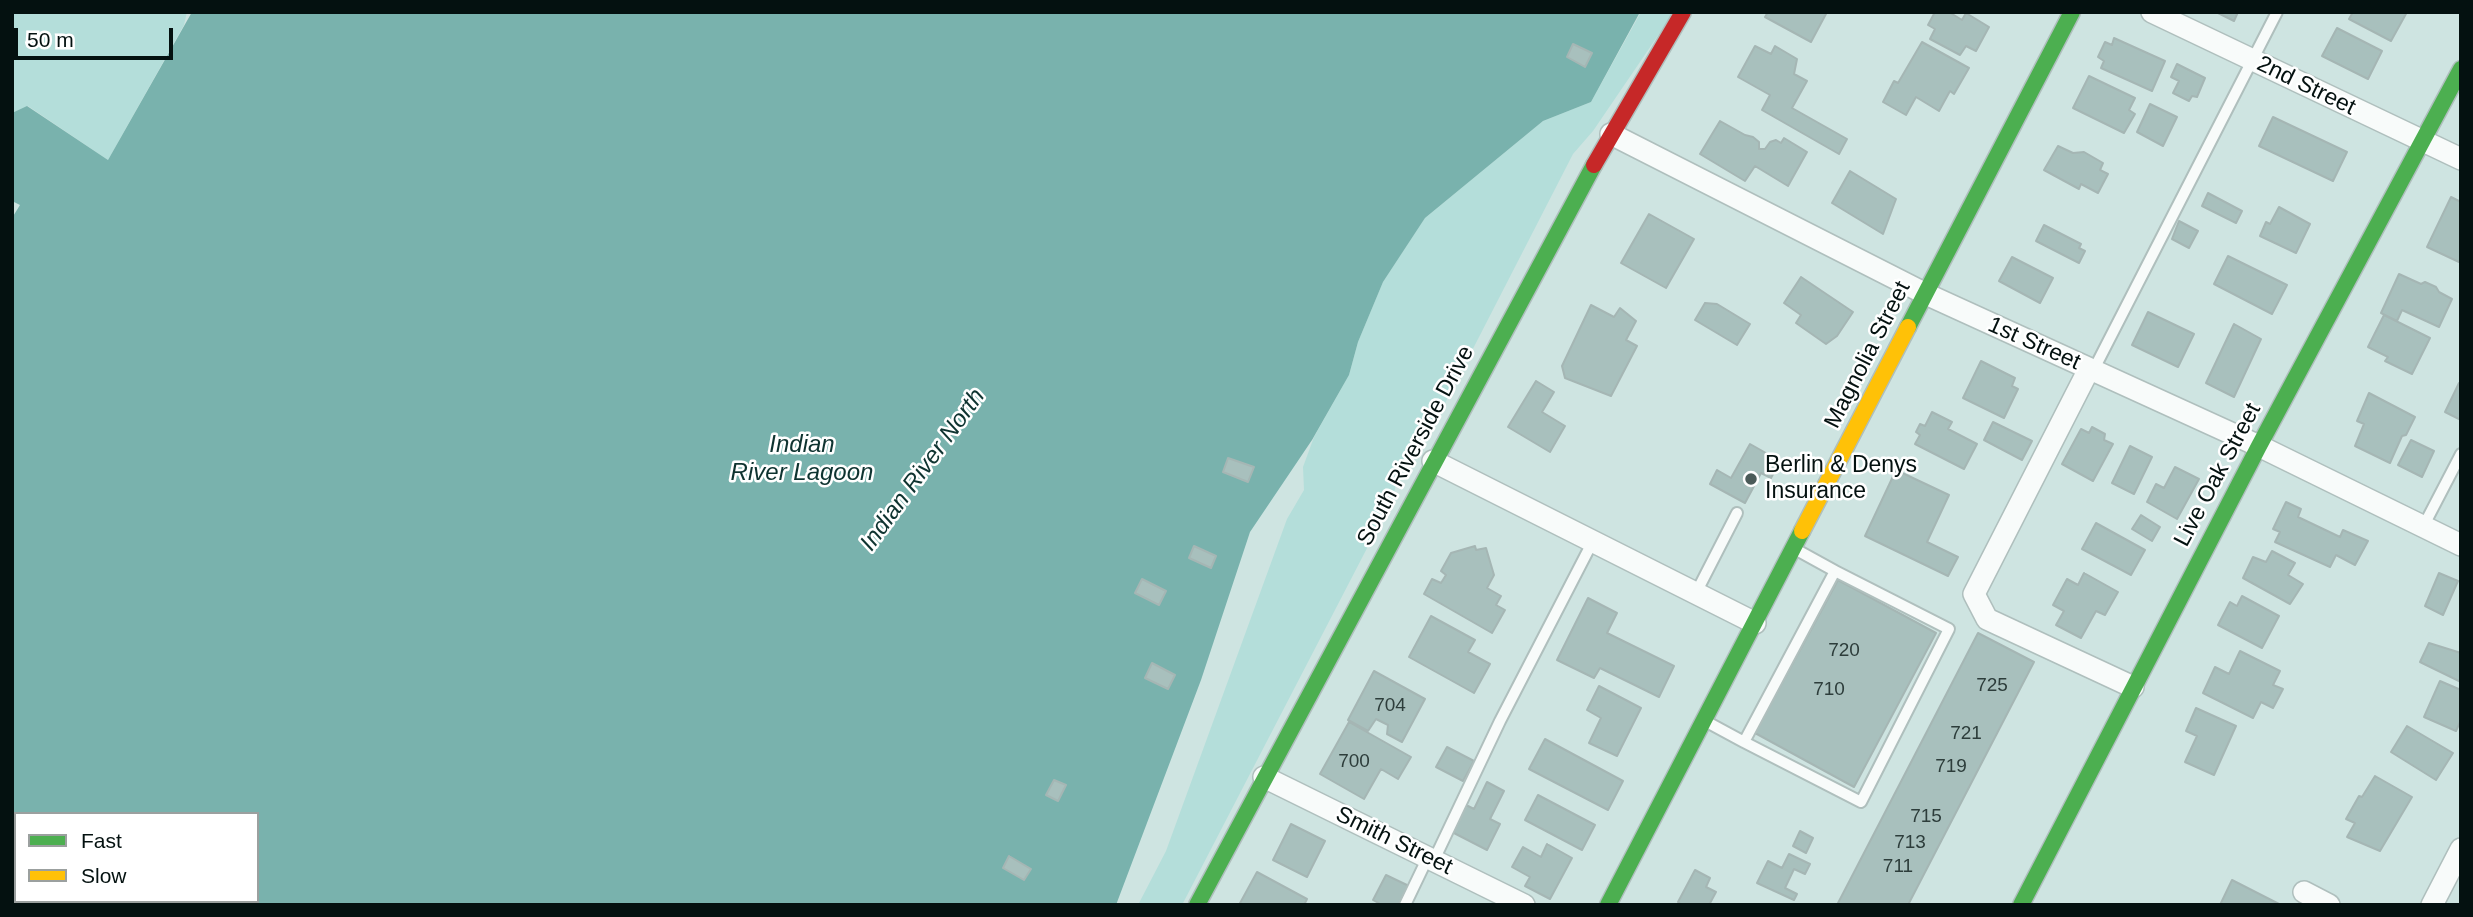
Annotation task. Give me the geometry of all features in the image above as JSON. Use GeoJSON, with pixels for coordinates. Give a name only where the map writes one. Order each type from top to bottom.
{"type":"FeatureCollection","features":[{"type":"Feature","properties":{"kind":"street","name":"South Riverside Drive"},"geometry":{"type":"LineString","coordinates":[[1197,905],[1433,461],[1611,134],[1683,12]]}},
{"type":"Feature","properties":{"kind":"street","name":"Magnolia Street"},"geometry":{"type":"LineString","coordinates":[[1608,905],[2071,12]]}},
{"type":"Feature","properties":{"kind":"street","name":"2nd Street"},"geometry":{"type":"LineString","coordinates":[[2151,12],[2461,159]]}},
{"type":"Feature","properties":{"kind":"street","name":"Live Oak Street"},"geometry":{"type":"LineString","coordinates":[[2021,905],[2259,446],[2461,69]]}},
{"type":"Feature","properties":{"kind":"street","name":"1st Street"},"geometry":{"type":"LineString","coordinates":[[1611,134],[1926,294],[2259,446],[2461,545]]}},
{"type":"Feature","properties":{"kind":"street"},"geometry":{"type":"LineString","coordinates":[[2091,370],[1974,594],[1987,619],[2133,688]]}},
{"type":"Feature","properties":{"kind":"street"},"geometry":{"type":"LineString","coordinates":[[1433,461],[1755,623]]}},
{"type":"Feature","properties":{"kind":"street","name":"Smith Street"},"geometry":{"type":"LineString","coordinates":[[1264,777],[1524,905]]}},
{"type":"Feature","properties":{"kind":"street"},"geometry":{"type":"LineString","coordinates":[[2432,905],[2461,849]]}},
{"type":"Feature","properties":{"kind":"street"},"geometry":{"type":"LineString","coordinates":[[2304,892],[2329,905]]}},
{"type":"Feature","properties":{"kind":"lane"},"geometry":{"type":"LineString","coordinates":[[2091,370],[2277,12]]}},
{"type":"Feature","properties":{"kind":"lane"},"geometry":{"type":"LineString","coordinates":[[2423,527],[2461,454]]}},
{"type":"Feature","properties":{"kind":"lane"},"geometry":{"type":"LineString","coordinates":[[1696,593],[1737,513]]}},
{"type":"Feature","properties":{"kind":"lane"},"geometry":{"type":"LineString","coordinates":[[1405,905],[1593,541]]}},
{"type":"Feature","properties":{"kind":"lane"},"geometry":{"type":"LineString","coordinates":[[1704,721],[1861,802],[1949,629],[1794,549]]}},
{"type":"Feature","properties":{"kind":"lane"},"geometry":{"type":"LineString","coordinates":[[1744,742],[1835,571]]}},
{"type":"Feature","properties":{"kind":"shaded area"},"geometry":{"type":"Polygon","coordinates":[[[12,12],[187,12],[184,25],[108,160],[28,106],[12,113],[12,12]]]}},
{"type":"Feature","properties":{"kind":"shaded area"},"geometry":{"type":"Polygon","coordinates":[[[1641,12],[1674,12],[1593,131],[1573,154],[1441,411],[1411,443],[1402,462],[1392,500],[1182,905],[1138,905],[1166,851],[1287,519],[1304,490],[1303,467],[1314,437],[1349,375],[1358,342],[1383,282],[1425,218],[1543,121],[1591,102],[1641,12]]]}},
{"type":"Feature","properties":{"kind":"water","name":"Indian River Lagoon"},"geometry":{"type":"Polygon","coordinates":[[[192,12],[1640,12],[1591,102],[1543,121],[1425,218],[1383,282],[1358,342],[1349,375],[1312,440],[1250,532],[1201,680],[1116,905],[12,905],[12,218],[20,205],[12,201],[12,113],[27,106],[108,160],[192,12]]]}},
{"type":"Feature","properties":{"kind":"building"},"geometry":{"type":"Polygon","coordinates":[[[1768,12],[1827,12],[1811,42],[1765,17],[1768,12]]]}},
{"type":"Feature","properties":{"kind":"building"},"geometry":{"type":"Polygon","coordinates":[[[1935,12],[1949,12],[1962,20],[1966,13],[1989,27],[1976,51],[1966,46],[1960,55],[1930,39],[1935,29],[1928,25],[1935,12]]]}},
{"type":"Feature","properties":{"kind":"building"},"geometry":{"type":"Polygon","coordinates":[[[2216,12],[2238,12],[2234,21],[2216,12]]]}},
{"type":"Feature","properties":{"kind":"building"},"geometry":{"type":"Polygon","coordinates":[[[2353,12],[2407,12],[2391,41],[2349,19],[2353,12]]]}},
{"type":"Feature","properties":{"kind":"building"},"geometry":{"type":"Polygon","coordinates":[[[2337,28],[2382,51],[2368,79],[2322,56],[2337,28]]]}},
{"type":"Feature","properties":{"kind":"building"},"geometry":{"type":"Polygon","coordinates":[[[2114,38],[2165,61],[2152,91],[2101,68],[2104,61],[2098,57],[2105,42],[2112,45],[2114,38]]]}},
{"type":"Feature","properties":{"kind":"building"},"geometry":{"type":"Polygon","coordinates":[[[1922,42],[1969,68],[1954,94],[1950,91],[1939,111],[1916,97],[1906,115],[1883,102],[1894,81],[1898,83],[1922,42]]]}},
{"type":"Feature","properties":{"kind":"building"},"geometry":{"type":"Polygon","coordinates":[[[1573,44],[1592,53],[1585,67],[1567,57],[1573,44]]]}},
{"type":"Feature","properties":{"kind":"building"},"geometry":{"type":"Polygon","coordinates":[[[1755,46],[1771,54],[1775,46],[1797,59],[1794,74],[1807,81],[1792,108],[1847,139],[1839,154],[1762,110],[1770,95],[1738,77],[1755,46]]]}},
{"type":"Feature","properties":{"kind":"building"},"geometry":{"type":"Polygon","coordinates":[[[2177,64],[2205,78],[2197,97],[2192,96],[2189,101],[2173,93],[2179,81],[2171,77],[2177,64]]]}},
{"type":"Feature","properties":{"kind":"building"},"geometry":{"type":"Polygon","coordinates":[[[2089,76],[2135,98],[2129,110],[2135,114],[2124,133],[2073,108],[2089,76]]]}},
{"type":"Feature","properties":{"kind":"building"},"geometry":{"type":"Polygon","coordinates":[[[2150,104],[2177,117],[2163,146],[2137,132],[2150,104]]]}},
{"type":"Feature","properties":{"kind":"building"},"geometry":{"type":"Polygon","coordinates":[[[2273,117],[2347,152],[2333,181],[2259,146],[2273,117]]]}},
{"type":"Feature","properties":{"kind":"building"},"geometry":{"type":"Polygon","coordinates":[[[1720,121],[1753,137],[1759,142],[1759,149],[1765,149],[1770,142],[1776,140],[1781,143],[1784,138],[1807,152],[1788,186],[1755,166],[1745,181],[1700,154],[1720,121]]]}},
{"type":"Feature","properties":{"kind":"building"},"geometry":{"type":"Polygon","coordinates":[[[2058,146],[2073,153],[2084,152],[2103,163],[2100,170],[2108,174],[2098,193],[2081,184],[2079,189],[2044,170],[2058,146]]]}},
{"type":"Feature","properties":{"kind":"building"},"geometry":{"type":"Polygon","coordinates":[[[1850,171],[1896,199],[1883,234],[1832,203],[1850,171]]]}},
{"type":"Feature","properties":{"kind":"building"},"geometry":{"type":"Polygon","coordinates":[[[2208,193],[2242,211],[2236,223],[2202,206],[2208,193]]]}},
{"type":"Feature","properties":{"kind":"building"},"geometry":{"type":"Polygon","coordinates":[[[2451,197],[2461,202],[2459,262],[2427,247],[2451,197]]]}},
{"type":"Feature","properties":{"kind":"building"},"geometry":{"type":"Polygon","coordinates":[[[2279,207],[2310,224],[2296,253],[2260,236],[2266,222],[2270,224],[2279,207]]]}},
{"type":"Feature","properties":{"kind":"building"},"geometry":{"type":"Polygon","coordinates":[[[1649,214],[1694,239],[1666,288],[1621,263],[1649,214]]]}},
{"type":"Feature","properties":{"kind":"building"},"geometry":{"type":"Polygon","coordinates":[[[2179,221],[2198,231],[2189,248],[2172,239],[2179,221]]]}},
{"type":"Feature","properties":{"kind":"building"},"geometry":{"type":"Polygon","coordinates":[[[2044,225],[2081,244],[2079,248],[2085,251],[2079,263],[2036,241],[2044,225]]]}},
{"type":"Feature","properties":{"kind":"building"},"geometry":{"type":"Polygon","coordinates":[[[2228,256],[2287,285],[2272,314],[2214,284],[2228,256]]]}},
{"type":"Feature","properties":{"kind":"building"},"geometry":{"type":"Polygon","coordinates":[[[2012,257],[2053,278],[2040,303],[1999,281],[2012,257]]]}},
{"type":"Feature","properties":{"kind":"building"},"geometry":{"type":"Polygon","coordinates":[[[2399,274],[2421,284],[2425,282],[2436,287],[2439,292],[2452,299],[2439,327],[2402,310],[2397,321],[2381,313],[2399,274]]]}},
{"type":"Feature","properties":{"kind":"building"},"geometry":{"type":"Polygon","coordinates":[[[1801,277],[1853,312],[1837,336],[1826,344],[1796,323],[1801,315],[1784,303],[1801,277]]]}},
{"type":"Feature","properties":{"kind":"building"},"geometry":{"type":"Polygon","coordinates":[[[1705,303],[1717,304],[1750,324],[1737,345],[1695,320],[1705,303]]]}},
{"type":"Feature","properties":{"kind":"building"},"geometry":{"type":"Polygon","coordinates":[[[1591,305],[1614,317],[1620,308],[1636,321],[1626,340],[1637,346],[1611,396],[1565,378],[1562,366],[1591,305]]]}},
{"type":"Feature","properties":{"kind":"building"},"geometry":{"type":"Polygon","coordinates":[[[2148,312],[2194,334],[2178,367],[2132,345],[2148,312]]]}},
{"type":"Feature","properties":{"kind":"building"},"geometry":{"type":"Polygon","coordinates":[[[2384,315],[2430,338],[2412,374],[2385,361],[2388,357],[2368,347],[2384,315]]]}},
{"type":"Feature","properties":{"kind":"building"},"geometry":{"type":"Polygon","coordinates":[[[2234,324],[2261,339],[2234,397],[2206,383],[2234,324]]]}},
{"type":"Feature","properties":{"kind":"building"},"geometry":{"type":"Polygon","coordinates":[[[1981,361],[2015,378],[2012,386],[2018,389],[2004,418],[1963,398],[1981,361]]]}},
{"type":"Feature","properties":{"kind":"building"},"geometry":{"type":"Polygon","coordinates":[[[1536,381],[1554,392],[1542,412],[1565,426],[1550,452],[1508,427],[1536,381]]]}},
{"type":"Feature","properties":{"kind":"building"},"geometry":{"type":"Polygon","coordinates":[[[2459,383],[2461,384],[2461,420],[2445,412],[2459,383]]]}},
{"type":"Feature","properties":{"kind":"building"},"geometry":{"type":"Polygon","coordinates":[[[2369,393],[2415,417],[2406,435],[2402,436],[2390,463],[2355,446],[2364,424],[2357,421],[2369,393]]]}},
{"type":"Feature","properties":{"kind":"building"},"geometry":{"type":"Polygon","coordinates":[[[1932,412],[1952,422],[1948,429],[1977,444],[1964,469],[1915,444],[1920,435],[1916,432],[1920,424],[1925,426],[1932,412]]]}},
{"type":"Feature","properties":{"kind":"building"},"geometry":{"type":"Polygon","coordinates":[[[1993,422],[2032,441],[2022,460],[1984,440],[1993,422]]]}},
{"type":"Feature","properties":{"kind":"building"},"geometry":{"type":"Polygon","coordinates":[[[2092,427],[2105,434],[2104,440],[2113,444],[2093,481],[2062,464],[2081,429],[2089,433],[2092,427]]]}},
{"type":"Feature","properties":{"kind":"building"},"geometry":{"type":"Polygon","coordinates":[[[2411,440],[2434,451],[2422,477],[2398,465],[2411,440]]]}},
{"type":"Feature","properties":{"kind":"building"},"geometry":{"type":"Polygon","coordinates":[[[1750,444],[1780,461],[1771,478],[1761,473],[1745,503],[1710,484],[1717,470],[1731,478],[1750,444]]]}},
{"type":"Feature","properties":{"kind":"building"},"geometry":{"type":"Polygon","coordinates":[[[2130,446],[2152,457],[2134,494],[2112,483],[2130,446]]]}},
{"type":"Feature","properties":{"kind":"building"},"geometry":{"type":"Polygon","coordinates":[[[1228,458],[1254,467],[1248,482],[1223,472],[1228,458]]]}},
{"type":"Feature","properties":{"kind":"building"},"geometry":{"type":"Polygon","coordinates":[[[2175,467],[2199,479],[2177,519],[2147,502],[2156,484],[2164,488],[2175,467]]]}},
{"type":"Feature","properties":{"kind":"building"},"geometry":{"type":"Polygon","coordinates":[[[1896,470],[1949,495],[1927,542],[1958,557],[1948,576],[1865,536],[1896,470]]]}},
{"type":"Feature","properties":{"kind":"building"},"geometry":{"type":"Polygon","coordinates":[[[2286,502],[2301,509],[2298,517],[2340,537],[2343,530],[2368,541],[2355,565],[2336,555],[2330,567],[2275,542],[2280,532],[2273,529],[2286,502]]]}},
{"type":"Feature","properties":{"kind":"building"},"geometry":{"type":"Polygon","coordinates":[[[2141,515],[2160,527],[2152,541],[2132,529],[2141,515]]]}},
{"type":"Feature","properties":{"kind":"building"},"geometry":{"type":"Polygon","coordinates":[[[2096,523],[2145,550],[2131,575],[2082,549],[2096,523]]]}},
{"type":"Feature","properties":{"kind":"building"},"geometry":{"type":"Polygon","coordinates":[[[1194,546],[1216,556],[1211,568],[1189,558],[1194,546]]]}},
{"type":"Feature","properties":{"kind":"building"},"geometry":{"type":"Polygon","coordinates":[[[1475,546],[1476,550],[1486,548],[1494,575],[1487,588],[1501,596],[1496,605],[1505,610],[1492,633],[1424,594],[1432,579],[1441,583],[1446,575],[1441,571],[1451,553],[1475,546]]]}},
{"type":"Feature","properties":{"kind":"building"},"geometry":{"type":"Polygon","coordinates":[[[2272,551],[2295,563],[2288,575],[2303,584],[2290,604],[2243,578],[2253,557],[2266,562],[2272,551]]]}},
{"type":"Feature","properties":{"kind":"building"},"geometry":{"type":"Polygon","coordinates":[[[2084,573],[2118,592],[2105,615],[2096,611],[2081,638],[2056,625],[2064,611],[2053,605],[2067,579],[2078,585],[2084,573]]]}},
{"type":"Feature","properties":{"kind":"building"},"geometry":{"type":"Polygon","coordinates":[[[2439,573],[2458,581],[2443,615],[2425,606],[2439,573]]]}},
{"type":"Feature","properties":{"kind":"building"},"geometry":{"type":"Polygon","coordinates":[[[1142,579],[1166,591],[1159,605],[1135,593],[1142,579]]]}},
{"type":"Feature","properties":{"kind":"building"},"geometry":{"type":"Polygon","coordinates":[[[1838,580],[1936,633],[1854,787],[1755,733],[1838,580]]]}},
{"type":"Feature","properties":{"kind":"building"},"geometry":{"type":"Polygon","coordinates":[[[2242,596],[2279,616],[2262,648],[2218,625],[2230,602],[2237,606],[2242,596]]]}},
{"type":"Feature","properties":{"kind":"building"},"geometry":{"type":"Polygon","coordinates":[[[1588,598],[1617,613],[1607,633],[1674,666],[1659,697],[1600,668],[1594,678],[1557,660],[1588,598]]]}},
{"type":"Feature","properties":{"kind":"building"},"geometry":{"type":"Polygon","coordinates":[[[1431,616],[1475,640],[1468,652],[1490,664],[1474,693],[1409,657],[1431,616]]]}},
{"type":"Feature","properties":{"kind":"building"},"geometry":{"type":"Polygon","coordinates":[[[1978,633],[2034,662],[1908,905],[1837,905],[1978,633]]]}},
{"type":"Feature","properties":{"kind":"building"},"geometry":{"type":"Polygon","coordinates":[[[2429,643],[2461,653],[2461,682],[2420,662],[2429,643]]]}},
{"type":"Feature","properties":{"kind":"building"},"geometry":{"type":"Polygon","coordinates":[[[2240,651],[2280,671],[2273,685],[2283,689],[2273,708],[2261,702],[2253,718],[2203,693],[2215,667],[2229,674],[2240,651]]]}},
{"type":"Feature","properties":{"kind":"building"},"geometry":{"type":"Polygon","coordinates":[[[1152,663],[1175,675],[1168,689],[1145,678],[1152,663]]]}},
{"type":"Feature","properties":{"kind":"building"},"geometry":{"type":"Polygon","coordinates":[[[1374,671],[1425,699],[1402,742],[1387,734],[1388,725],[1376,719],[1368,731],[1348,720],[1374,671]]]}},
{"type":"Feature","properties":{"kind":"building"},"geometry":{"type":"Polygon","coordinates":[[[2440,681],[2461,690],[2461,720],[2456,731],[2424,717],[2440,681]]]}},
{"type":"Feature","properties":{"kind":"building"},"geometry":{"type":"Polygon","coordinates":[[[1599,686],[1641,708],[1617,756],[1589,743],[1601,718],[1587,710],[1599,686]]]}},
{"type":"Feature","properties":{"kind":"building"},"geometry":{"type":"Polygon","coordinates":[[[2196,708],[2236,726],[2214,775],[2185,762],[2197,736],[2186,731],[2196,708]]]}},
{"type":"Feature","properties":{"kind":"building"},"geometry":{"type":"Polygon","coordinates":[[[1349,722],[1411,757],[1398,779],[1381,769],[1364,799],[1320,774],[1349,722]]]}},
{"type":"Feature","properties":{"kind":"building"},"geometry":{"type":"Polygon","coordinates":[[[2407,726],[2453,753],[2436,780],[2391,752],[2407,726]]]}},
{"type":"Feature","properties":{"kind":"building"},"geometry":{"type":"Polygon","coordinates":[[[1545,739],[1623,781],[1608,810],[1529,769],[1545,739]]]}},
{"type":"Feature","properties":{"kind":"building"},"geometry":{"type":"Polygon","coordinates":[[[1447,747],[1474,761],[1463,781],[1436,767],[1447,747]]]}},
{"type":"Feature","properties":{"kind":"building"},"geometry":{"type":"Polygon","coordinates":[[[2375,776],[2412,797],[2380,851],[2347,837],[2355,823],[2346,819],[2375,776]]]}},
{"type":"Feature","properties":{"kind":"building"},"geometry":{"type":"Polygon","coordinates":[[[1054,780],[1066,785],[1058,801],[1046,795],[1054,780]]]}},
{"type":"Feature","properties":{"kind":"building"},"geometry":{"type":"Polygon","coordinates":[[[1487,782],[1504,791],[1490,819],[1500,824],[1487,850],[1452,832],[1466,805],[1474,809],[1487,782]]]}},
{"type":"Feature","properties":{"kind":"building"},"geometry":{"type":"Polygon","coordinates":[[[1538,795],[1595,825],[1582,850],[1525,820],[1538,795]]]}},
{"type":"Feature","properties":{"kind":"building"},"geometry":{"type":"Polygon","coordinates":[[[1291,824],[1325,841],[1307,877],[1273,860],[1291,824]]]}},
{"type":"Feature","properties":{"kind":"building"},"geometry":{"type":"Polygon","coordinates":[[[1800,831],[1813,838],[1806,853],[1793,846],[1800,831]]]}},
{"type":"Feature","properties":{"kind":"building"},"geometry":{"type":"Polygon","coordinates":[[[1547,844],[1572,858],[1550,899],[1525,886],[1530,877],[1512,867],[1523,847],[1541,857],[1547,844]]]}},
{"type":"Feature","properties":{"kind":"building"},"geometry":{"type":"Polygon","coordinates":[[[1789,854],[1810,864],[1805,874],[1794,869],[1785,888],[1797,894],[1794,900],[1757,883],[1768,861],[1782,868],[1789,854]]]}},
{"type":"Feature","properties":{"kind":"building"},"geometry":{"type":"Polygon","coordinates":[[[1009,856],[1031,869],[1024,880],[1003,868],[1009,856]]]}},
{"type":"Feature","properties":{"kind":"building"},"geometry":{"type":"Polygon","coordinates":[[[1695,870],[1710,878],[1706,887],[1716,892],[1709,905],[1682,905],[1678,902],[1695,870]]]}},
{"type":"Feature","properties":{"kind":"building"},"geometry":{"type":"Polygon","coordinates":[[[1257,872],[1307,899],[1304,905],[1239,905],[1257,872]]]}},
{"type":"Feature","properties":{"kind":"building"},"geometry":{"type":"Polygon","coordinates":[[[1386,875],[1409,886],[1399,905],[1382,905],[1373,900],[1386,875]]]}},
{"type":"Feature","properties":{"kind":"building"},"geometry":{"type":"Polygon","coordinates":[[[2232,880],[2281,905],[2220,905],[2232,880]]]}},
{"type":"Feature","properties":{"kind":"traffic: fast"},"geometry":{"type":"LineString","coordinates":[[1908,327],[2072,12]]}},
{"type":"Feature","properties":{"kind":"traffic: fast"},"geometry":{"type":"LineString","coordinates":[[2021,905],[2259,446],[2461,69]]}},
{"type":"Feature","properties":{"kind":"traffic: fast"},"geometry":{"type":"LineString","coordinates":[[1197,905],[1594,165]]}},
{"type":"Feature","properties":{"kind":"traffic: fast"},"geometry":{"type":"LineString","coordinates":[[1608,905],[1802,531]]}},
{"type":"Feature","properties":{"kind":"traffic: slow"},"geometry":{"type":"LineString","coordinates":[[1802,531],[1908,327]]}},
{"type":"Feature","properties":{"kind":"traffic: jam"},"geometry":{"type":"LineString","coordinates":[[1594,165],[1683,12]]}},
{"type":"Feature","properties":{"kind":"place","name":"Berlin & Denys Insurance"},"geometry":{"type":"Point","coordinates":[1751,479]}},
{"type":"Feature","properties":{"kind":"water label","name":"Indian River North"},"geometry":{"type":"Point","coordinates":[923,470]}}]}
